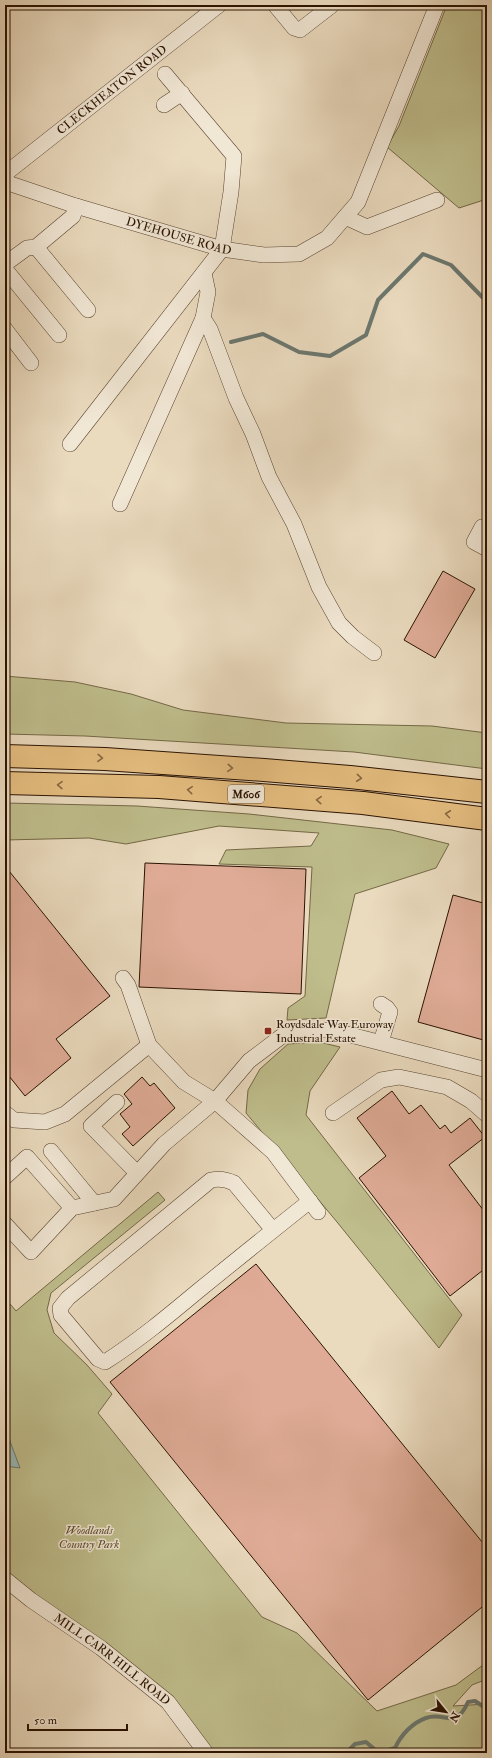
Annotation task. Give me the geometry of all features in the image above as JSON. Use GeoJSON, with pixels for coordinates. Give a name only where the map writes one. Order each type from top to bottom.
{"type":"FeatureCollection","features":[{"type":"Feature","properties":{"kind":"highway","name":"M606"},"geometry":{"type":"LineString","coordinates":[[5,756],[105,759],[240,768],[350,777],[487,792]]}},
{"type":"Feature","properties":{"kind":"highway","name":"M606"},"geometry":{"type":"LineString","coordinates":[[5,784],[160,787],[363,803],[487,819]]}},
{"type":"Feature","properties":{"kind":"street","name":"CLECKHEATON ROAD"},"geometry":{"type":"LineString","coordinates":[[5,174],[220,5]]}},
{"type":"Feature","properties":{"kind":"street"},"geometry":{"type":"LineString","coordinates":[[276,5],[294,28],[300,30],[331,6]]}},
{"type":"Feature","properties":{"kind":"street","name":"DYEHOUSE ROAD"},"geometry":{"type":"LineString","coordinates":[[5,182],[76,206],[222,249],[264,255],[299,254],[328,238],[358,202],[437,5]]}},
{"type":"Feature","properties":{"kind":"street"},"geometry":{"type":"LineString","coordinates":[[70,444],[222,249],[231,192],[234,156],[165,74]]}},
{"type":"Feature","properties":{"kind":"street"},"geometry":{"type":"LineString","coordinates":[[164,105],[182,93]]}},
{"type":"Feature","properties":{"kind":"street"},"geometry":{"type":"LineString","coordinates":[[345,217],[367,227],[437,200]]}},
{"type":"Feature","properties":{"kind":"street"},"geometry":{"type":"LineString","coordinates":[[5,264],[27,248],[36,247],[73,216],[76,206]]}},
{"type":"Feature","properties":{"kind":"street"},"geometry":{"type":"LineString","coordinates":[[36,247],[88,310]]}},
{"type":"Feature","properties":{"kind":"street"},"geometry":{"type":"LineString","coordinates":[[5,268],[59,335]]}},
{"type":"Feature","properties":{"kind":"street"},"geometry":{"type":"LineString","coordinates":[[120,504],[202,318],[208,292],[204,273]]}},
{"type":"Feature","properties":{"kind":"street"},"geometry":{"type":"LineString","coordinates":[[202,318],[210,329],[236,398],[253,434],[269,477],[294,524],[319,587],[339,623],[374,654]]}},
{"type":"Feature","properties":{"kind":"street"},"geometry":{"type":"LineString","coordinates":[[5,329],[31,363]]}},
{"type":"Feature","properties":{"kind":"street"},"geometry":{"type":"LineString","coordinates":[[487,527],[482,527],[474,542],[487,549]]}},
{"type":"Feature","properties":{"kind":"street"},"geometry":{"type":"LineString","coordinates":[[126,982],[149,1045],[184,1082],[215,1101],[273,1152],[314,1206],[273,1230],[131,1346],[105,1362],[98,1359],[61,1315],[60,1308],[68,1298],[211,1180],[219,1178],[234,1183],[273,1230]]}},
{"type":"Feature","properties":{"kind":"street"},"geometry":{"type":"LineString","coordinates":[[381,1004],[390,1012],[381,1042]]}},
{"type":"Feature","properties":{"kind":"street"},"geometry":{"type":"LineString","coordinates":[[5,1224],[31,1252],[72,1208],[114,1199],[164,1144],[215,1101],[249,1061],[286,1033],[331,1030],[487,1070]]}},
{"type":"Feature","properties":{"kind":"street"},"geometry":{"type":"LineString","coordinates":[[5,1113],[14,1120],[45,1122],[65,1114],[149,1045]]}},
{"type":"Feature","properties":{"kind":"street"},"geometry":{"type":"LineString","coordinates":[[333,1113],[380,1080],[399,1077],[447,1087],[471,1101],[487,1115]]}},
{"type":"Feature","properties":{"kind":"street"},"geometry":{"type":"LineString","coordinates":[[117,1102],[91,1126],[137,1173]]}},
{"type":"Feature","properties":{"kind":"street"},"geometry":{"type":"LineString","coordinates":[[51,1151],[94,1203]]}},
{"type":"Feature","properties":{"kind":"street"},"geometry":{"type":"LineString","coordinates":[[5,1177],[27,1157],[72,1208]]}},
{"type":"Feature","properties":{"kind":"street","name":"MILL CARR HILL ROAD"},"geometry":{"type":"LineString","coordinates":[[5,1579],[31,1600],[101,1648],[168,1702],[206,1753]]}},
{"type":"Feature","properties":{"kind":"green space"},"geometry":{"type":"Polygon","coordinates":[[[447,5],[487,5],[487,199],[459,208],[387,147],[399,126],[447,5]]]}},
{"type":"Feature","properties":{"kind":"green space"},"geometry":{"type":"Polygon","coordinates":[[[5,676],[75,682],[131,694],[183,710],[286,723],[432,726],[487,733],[487,769],[354,752],[85,736],[5,734],[5,676]]]}},
{"type":"Feature","properties":{"kind":"green space"},"geometry":{"type":"Polygon","coordinates":[[[5,803],[137,806],[249,814],[392,830],[449,844],[436,868],[355,894],[326,1018],[287,1020],[288,1008],[305,996],[312,867],[219,864],[226,850],[311,846],[319,833],[219,826],[126,844],[89,838],[5,840],[5,803]]]}},
{"type":"Feature","properties":{"kind":"green space"},"geometry":{"type":"Polygon","coordinates":[[[319,1042],[340,1047],[310,1091],[306,1115],[462,1315],[439,1348],[246,1113],[248,1090],[260,1069],[288,1044],[319,1042]]]}},
{"type":"Feature","properties":{"kind":"green space","name":"Woodlands Country Park"},"geometry":{"type":"Polygon","coordinates":[[[158,1192],[165,1200],[51,1293],[47,1310],[54,1333],[87,1365],[112,1394],[98,1413],[262,1617],[297,1633],[377,1711],[456,1685],[487,1662],[487,1679],[472,1685],[453,1706],[487,1704],[487,1753],[206,1753],[168,1702],[5,1579],[5,1298],[16,1311],[158,1192]]]}},
{"type":"Feature","properties":{"kind":"water"},"geometry":{"type":"Polygon","coordinates":[[[5,1428],[20,1468],[5,1466],[5,1428]]]}},
{"type":"Feature","properties":{"kind":"building"},"geometry":{"type":"Polygon","coordinates":[[[443,571],[475,589],[435,658],[404,640],[443,571]]]}},
{"type":"Feature","properties":{"kind":"building"},"geometry":{"type":"Polygon","coordinates":[[[145,863],[306,869],[301,994],[139,987],[145,863]]]}},
{"type":"Feature","properties":{"kind":"building"},"geometry":{"type":"Polygon","coordinates":[[[5,866],[110,996],[56,1039],[71,1058],[25,1096],[5,1071],[5,866]]]}},
{"type":"Feature","properties":{"kind":"building"},"geometry":{"type":"Polygon","coordinates":[[[453,895],[487,904],[487,1041],[418,1022],[453,895]]]}},
{"type":"Feature","properties":{"kind":"building"},"geometry":{"type":"Polygon","coordinates":[[[142,1077],[150,1086],[154,1083],[175,1108],[133,1146],[122,1134],[130,1127],[120,1114],[132,1104],[124,1094],[142,1077]]]}},
{"type":"Feature","properties":{"kind":"building"},"geometry":{"type":"Polygon","coordinates":[[[392,1091],[409,1114],[421,1105],[440,1129],[445,1125],[451,1133],[470,1118],[485,1137],[449,1165],[487,1215],[487,1267],[450,1296],[359,1178],[386,1156],[357,1118],[392,1091]]]}},
{"type":"Feature","properties":{"kind":"building"},"geometry":{"type":"Polygon","coordinates":[[[256,1264],[487,1548],[487,1603],[368,1700],[110,1382],[256,1264]]]}},
{"type":"Feature","properties":{"kind":"waterway"},"geometry":{"type":"LineString","coordinates":[[231,342],[263,334],[299,352],[330,356],[366,335],[378,300],[423,254],[451,265],[487,302]]}},
{"type":"Feature","properties":{"kind":"waterway"},"geometry":{"type":"LineString","coordinates":[[346,1753],[355,1744],[366,1742],[379,1753],[395,1748],[404,1734],[416,1723],[433,1716],[450,1718],[459,1716],[468,1702],[475,1701],[487,1709]]}},
{"type":"Feature","properties":{"kind":"place","name":"Roydsdale Way Euroway Industrial Estate"},"geometry":{"type":"Point","coordinates":[268,1031]}}]}
